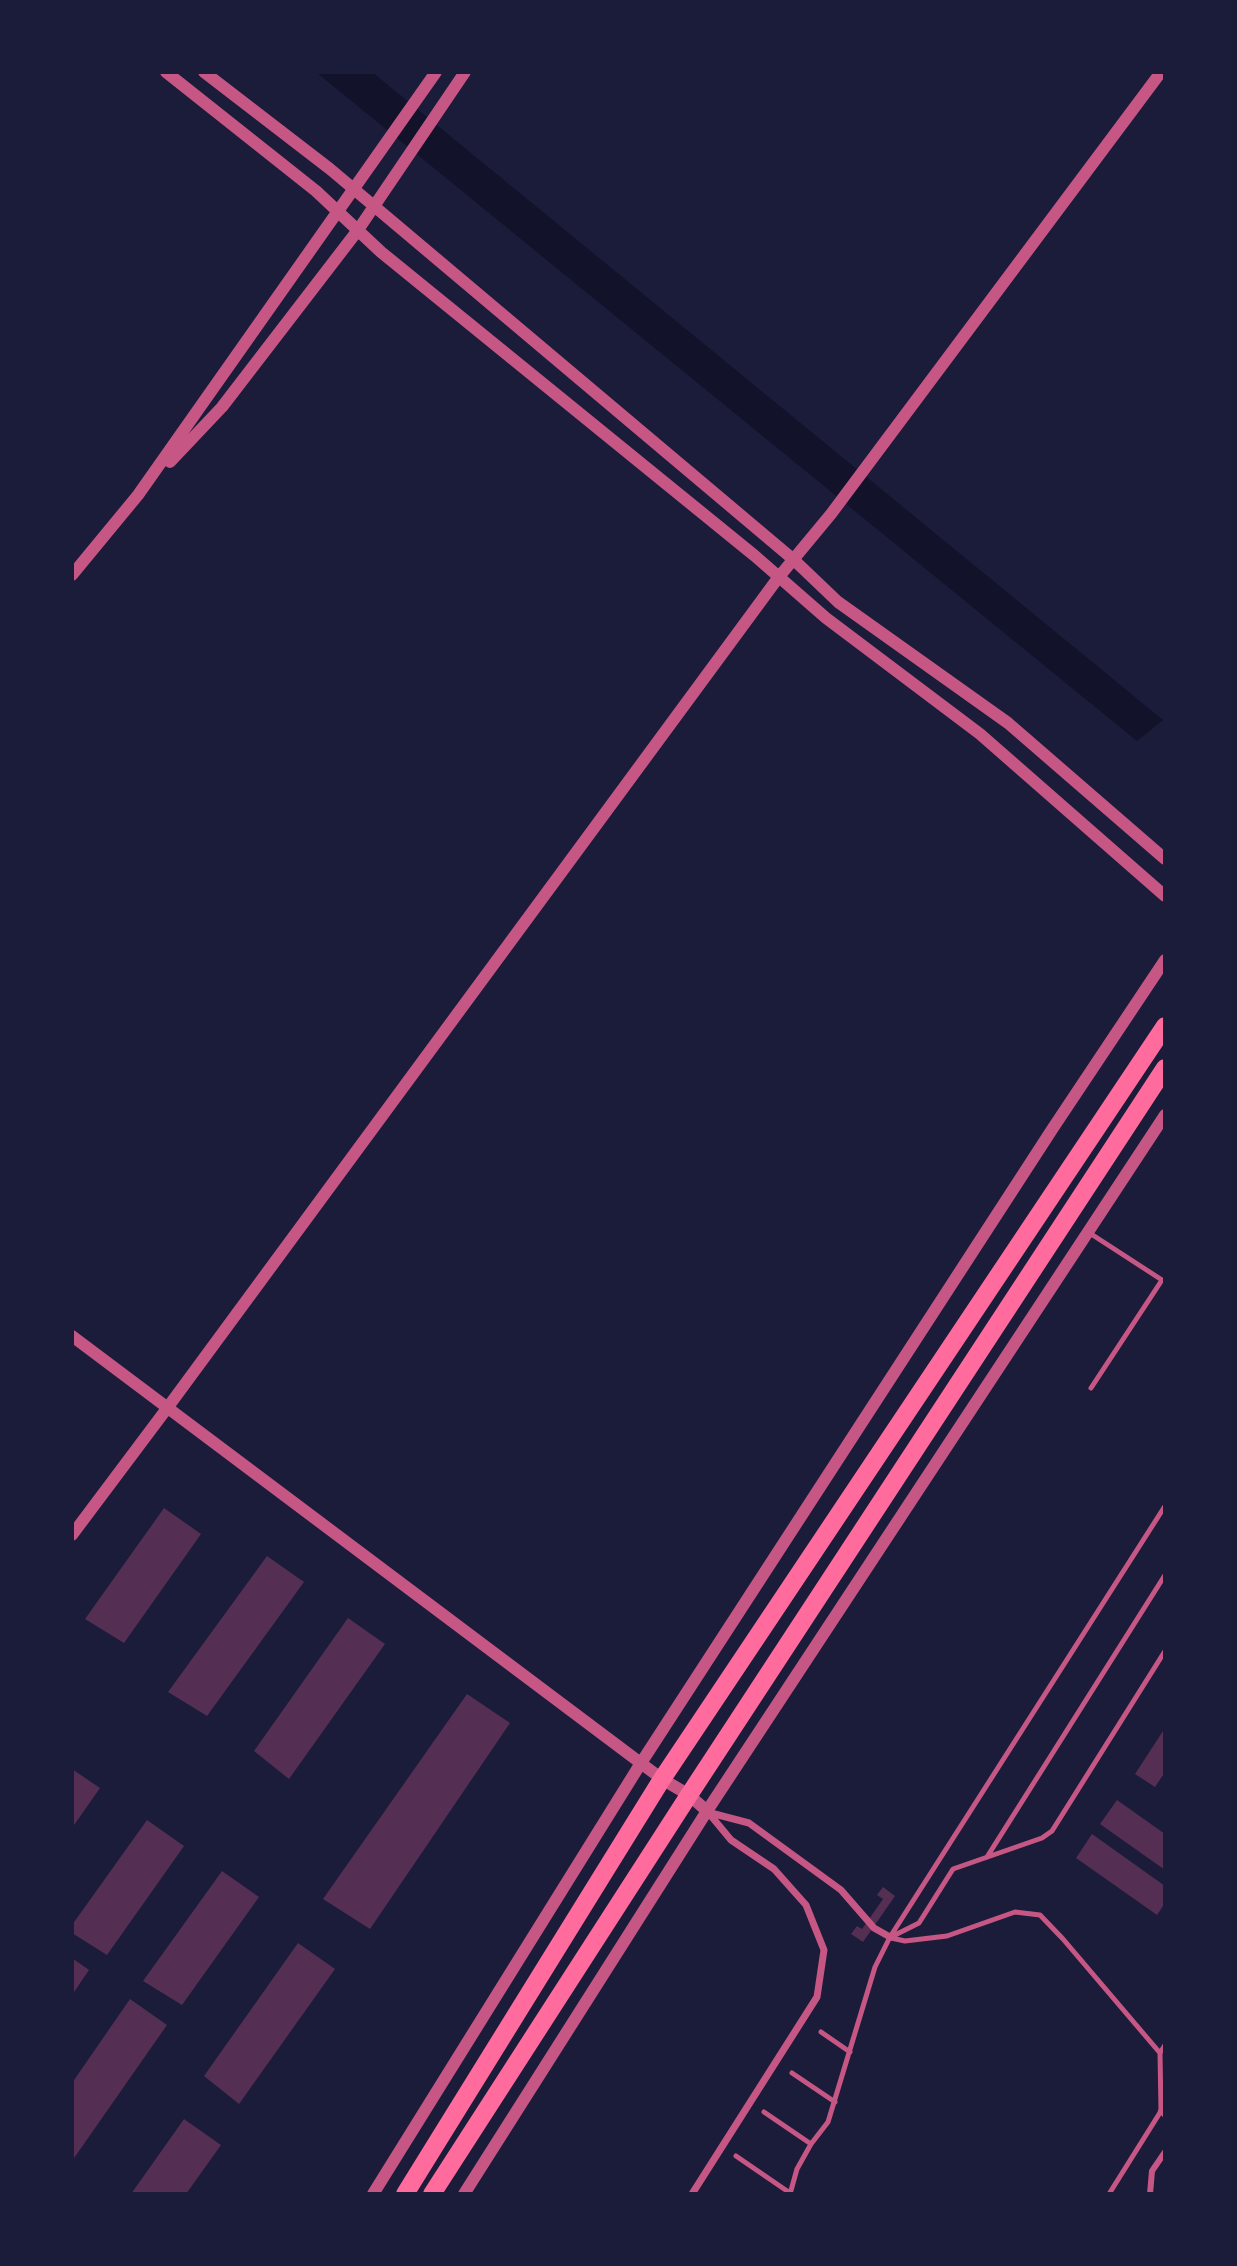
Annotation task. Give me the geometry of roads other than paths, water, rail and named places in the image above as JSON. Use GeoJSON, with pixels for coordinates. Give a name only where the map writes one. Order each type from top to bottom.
{"type":"FeatureCollection","features":[{"type":"Feature","properties":{"kind":"main road"},"geometry":{"type":"LineString","coordinates":[[405,2194],[662,1779],[1165,1026]]}},
{"type":"Feature","properties":{"kind":"main road"},"geometry":{"type":"LineString","coordinates":[[432,2194],[689,1795],[1165,1068]]}},
{"type":"Feature","properties":{"kind":"street"},"geometry":{"type":"LineString","coordinates":[[166,72],[338,210],[381,252],[755,556],[826,618],[981,734],[1165,896]]}},
{"type":"Feature","properties":{"kind":"street"},"geometry":{"type":"LineString","coordinates":[[204,72],[354,190],[794,560],[838,602],[1008,723],[1165,859]]}},
{"type":"Feature","properties":{"kind":"street"},"geometry":{"type":"LineString","coordinates":[[138,495],[436,72]]}},
{"type":"Feature","properties":{"kind":"street"},"geometry":{"type":"LineString","coordinates":[[72,575],[138,495],[222,407],[358,230],[464,72]]}},
{"type":"Feature","properties":{"kind":"street"},"geometry":{"type":"LineString","coordinates":[[72,1535],[778,578],[831,514],[1161,72]]}},
{"type":"Feature","properties":{"kind":"street"},"geometry":{"type":"LineString","coordinates":[[373,2194],[641,1763],[1165,960]]}},
{"type":"Feature","properties":{"kind":"street"},"geometry":{"type":"LineString","coordinates":[[464,2194],[707,1811],[1165,1115]]}},
{"type":"Feature","properties":{"kind":"street"},"geometry":{"type":"LineString","coordinates":[[72,1336],[662,1779],[689,1795],[732,1840],[774,1869],[806,1905],[824,1950],[817,1997],[692,2194]]}},
{"type":"Feature","properties":{"kind":"street"},"geometry":{"type":"LineString","coordinates":[[707,1811],[749,1823],[841,1890],[874,1928],[882,1935],[890,1937]]}},
{"type":"Feature","properties":{"kind":"street"},"geometry":{"type":"LineString","coordinates":[[1150,2194],[1152,2171],[1165,2151]]}},
{"type":"Feature","properties":{"kind":"lane"},"geometry":{"type":"LineString","coordinates":[[1088,1232],[1162,1280],[1091,1388]]}},
{"type":"Feature","properties":{"kind":"lane"},"geometry":{"type":"LineString","coordinates":[[736,2156],[790,2194],[797,2169],[828,2122],[875,1967],[890,1937],[1165,1506]]}},
{"type":"Feature","properties":{"kind":"lane"},"geometry":{"type":"LineString","coordinates":[[987,1857],[1165,1575]]}},
{"type":"Feature","properties":{"kind":"lane"},"geometry":{"type":"LineString","coordinates":[[890,1937],[919,1923],[953,1869],[1042,1838],[1052,1831],[1165,1651]]}},
{"type":"Feature","properties":{"kind":"lane"},"geometry":{"type":"LineString","coordinates":[[890,1937],[905,1941],[947,1936],[1015,1912],[1040,1915],[1063,1939],[1160,2053],[1163,2113],[1109,2194]]}},
{"type":"Feature","properties":{"kind":"lane"},"geometry":{"type":"LineString","coordinates":[[821,2032],[850,2052]]}},
{"type":"Feature","properties":{"kind":"lane"},"geometry":{"type":"LineString","coordinates":[[1160,2053],[1165,2045]]}},
{"type":"Feature","properties":{"kind":"lane"},"geometry":{"type":"LineString","coordinates":[[792,2073],[835,2102]]}},
{"type":"Feature","properties":{"kind":"lane"},"geometry":{"type":"LineString","coordinates":[[764,2112],[811,2144]]}}]}
